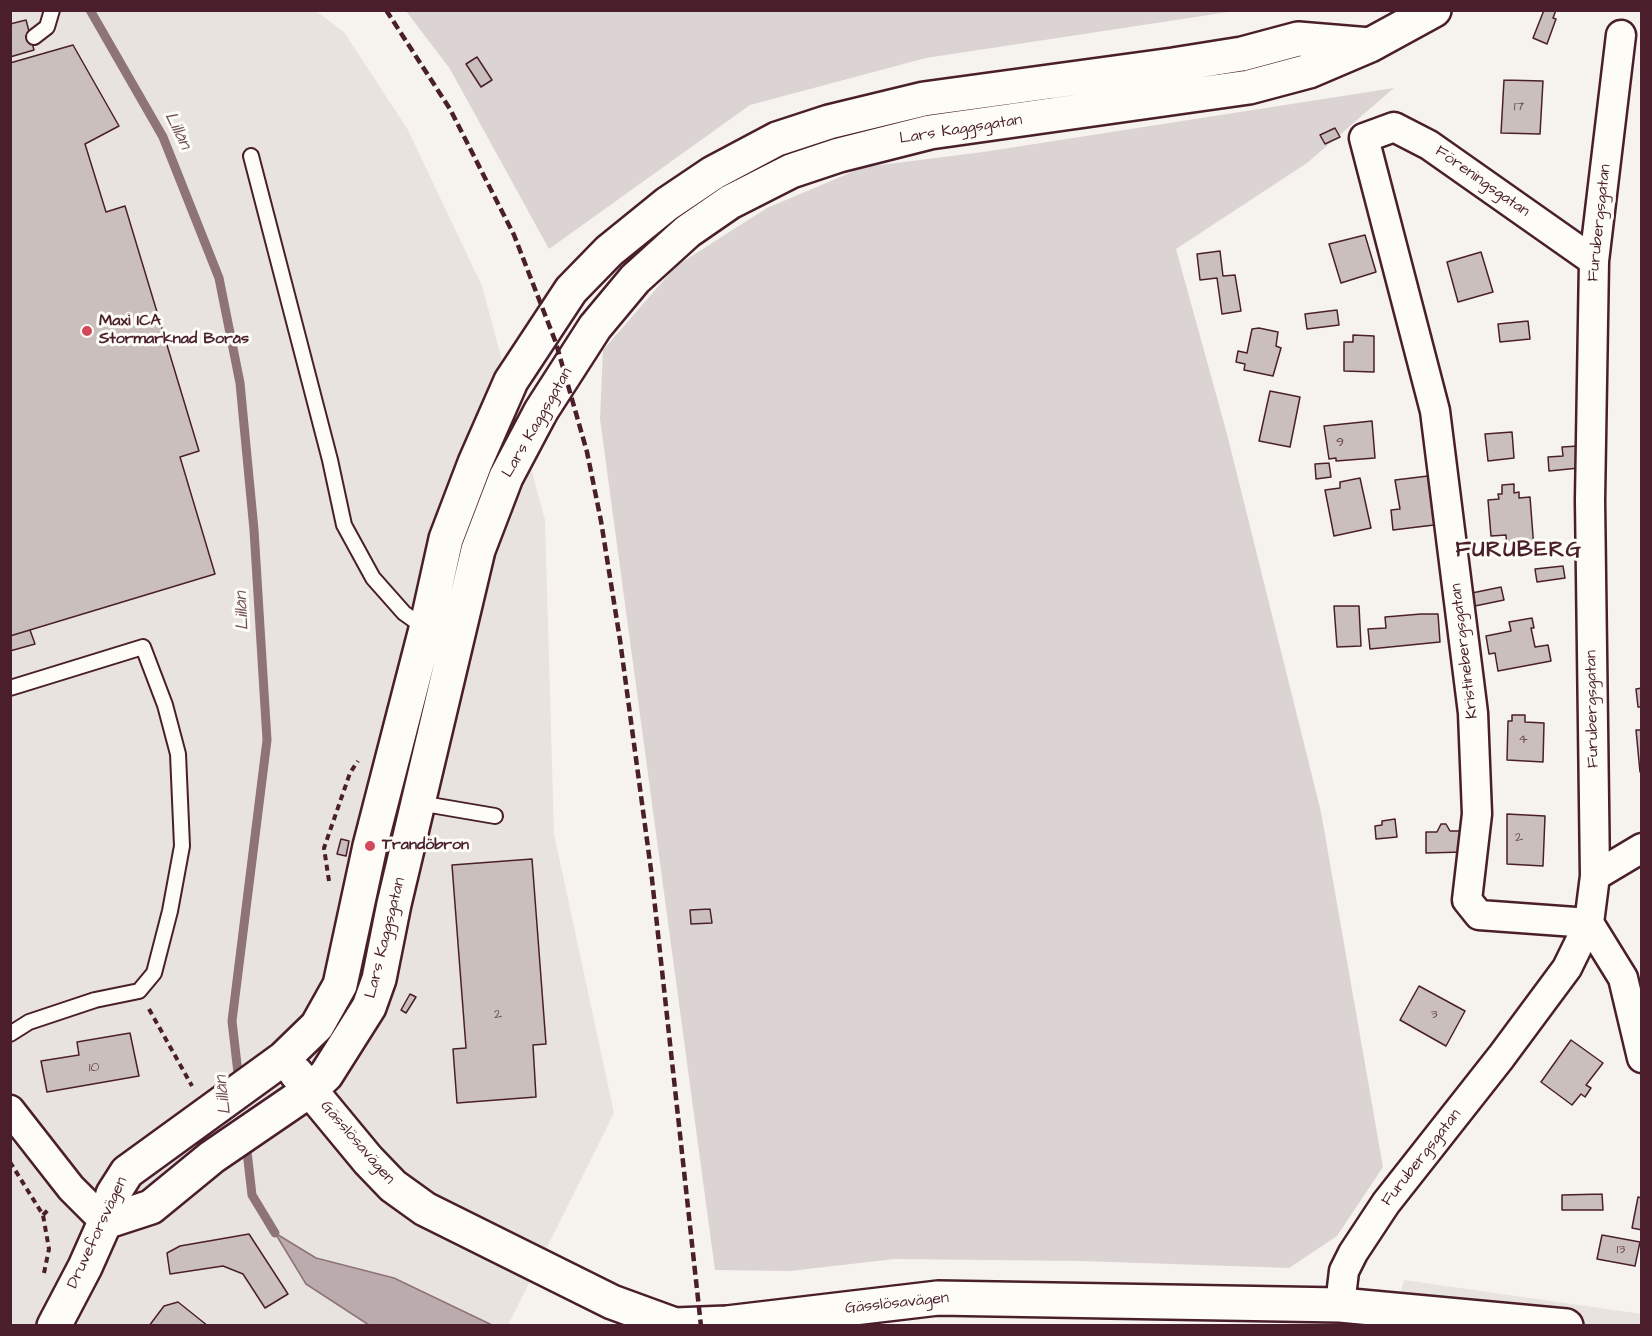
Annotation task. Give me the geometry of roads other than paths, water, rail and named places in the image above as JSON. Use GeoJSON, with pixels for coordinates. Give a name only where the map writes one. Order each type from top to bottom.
{"type":"FeatureCollection","features":[{"type":"Feature","properties":{"kind":"street","name":"Lars Kaggsgatan"},"geometry":{"type":"LineString","coordinates":[[105,1222],[151,1207],[212,1157],[310,1090],[326,1075],[369,1006],[379,979],[478,549],[506,477],[542,411],[595,327],[635,279],[688,231],[730,202],[791,171],[838,155],[930,132],[1249,87],[1309,71],[1371,45],[1434,10]]}},
{"type":"Feature","properties":{"kind":"street","name":"Furubergsgatan"},"geometry":{"type":"LineString","coordinates":[[1339,1315],[1344,1272],[1353,1253],[1386,1203],[1501,1057],[1567,968],[1589,922],[1595,876],[1590,500],[1594,261],[1622,35]]}},
{"type":"Feature","properties":{"kind":"street","name":"Lars Kaggsgatan"},"geometry":{"type":"LineString","coordinates":[[271,1067],[317,1026],[340,985],[370,846],[426,629],[446,539],[475,464],[511,381],[571,290],[609,251],[667,204],[713,173],[777,139],[829,122],[924,99],[1242,54],[1298,39],[1371,45]]}},
{"type":"Feature","properties":{"kind":"street","name":"Föreningsgatan"},"geometry":{"type":"LineString","coordinates":[[1364,138],[1394,127],[1429,145],[1594,261]]}},
{"type":"Feature","properties":{"kind":"street","name":"Kristinebergsgatan"},"geometry":{"type":"LineString","coordinates":[[1364,138],[1435,411],[1473,713],[1477,814],[1467,900],[1479,915],[1589,922]]}},
{"type":"Feature","properties":{"kind":"street"},"geometry":{"type":"LineString","coordinates":[[1595,876],[1641,848]]}},
{"type":"Feature","properties":{"kind":"street"},"geometry":{"type":"LineString","coordinates":[[1589,922],[1623,978],[1641,1058]]}},
{"type":"Feature","properties":{"kind":"street","name":"Gässlösavägen"},"geometry":{"type":"LineString","coordinates":[[271,1067],[310,1090],[393,1186],[425,1209],[612,1302],[675,1324],[727,1323],[938,1298],[1566,1326]]}},
{"type":"Feature","properties":{"kind":"street","name":"Druveforsvägen"},"geometry":{"type":"LineString","coordinates":[[54,1326],[105,1222],[113,1194],[127,1172],[271,1067]]}},
{"type":"Feature","properties":{"kind":"street"},"geometry":{"type":"LineString","coordinates":[[10,1110],[71,1188],[105,1222]]}},
{"type":"Feature","properties":{"kind":"lane"},"geometry":{"type":"LineString","coordinates":[[34,38],[47,27],[52,10]]}},
{"type":"Feature","properties":{"kind":"lane"},"geometry":{"type":"LineString","coordinates":[[251,156],[330,460],[344,525],[373,578],[404,613],[426,629]]}},
{"type":"Feature","properties":{"kind":"lane"},"geometry":{"type":"LineString","coordinates":[[10,688],[143,647],[165,705],[178,754],[182,846],[170,911],[154,973],[139,990],[95,1000],[28,1022],[10,1034]]}},
{"type":"Feature","properties":{"kind":"lane"},"geometry":{"type":"LineString","coordinates":[[419,803],[495,816]]}},
{"type":"Feature","properties":{"kind":"waterway","name":"Lillån"},"geometry":{"type":"LineString","coordinates":[[90,10],[163,137],[219,278],[240,383],[254,530],[267,740],[232,1021],[239,1082]]}},
{"type":"Feature","properties":{"kind":"waterway","name":"Lillån"},"geometry":{"type":"LineString","coordinates":[[246,1143],[252,1195],[275,1233]]}},
{"type":"Feature","properties":{"kind":"railway"},"geometry":{"type":"LineString","coordinates":[[386,10],[450,109],[514,235],[556,343],[587,452],[601,521],[620,640],[651,870],[701,1326]]}},
{"type":"Feature","properties":{"kind":"place","name":"Maxi ICA Stormarknad Borås"},"geometry":{"type":"Point","coordinates":[87,331]}},
{"type":"Feature","properties":{"kind":"place","name":"Trandöbron"},"geometry":{"type":"Point","coordinates":[370,846]}},
{"type":"Feature","properties":{"kind":"district","name":"FURUBERG"},"geometry":{"type":"Point","coordinates":[1519,551]}}]}
